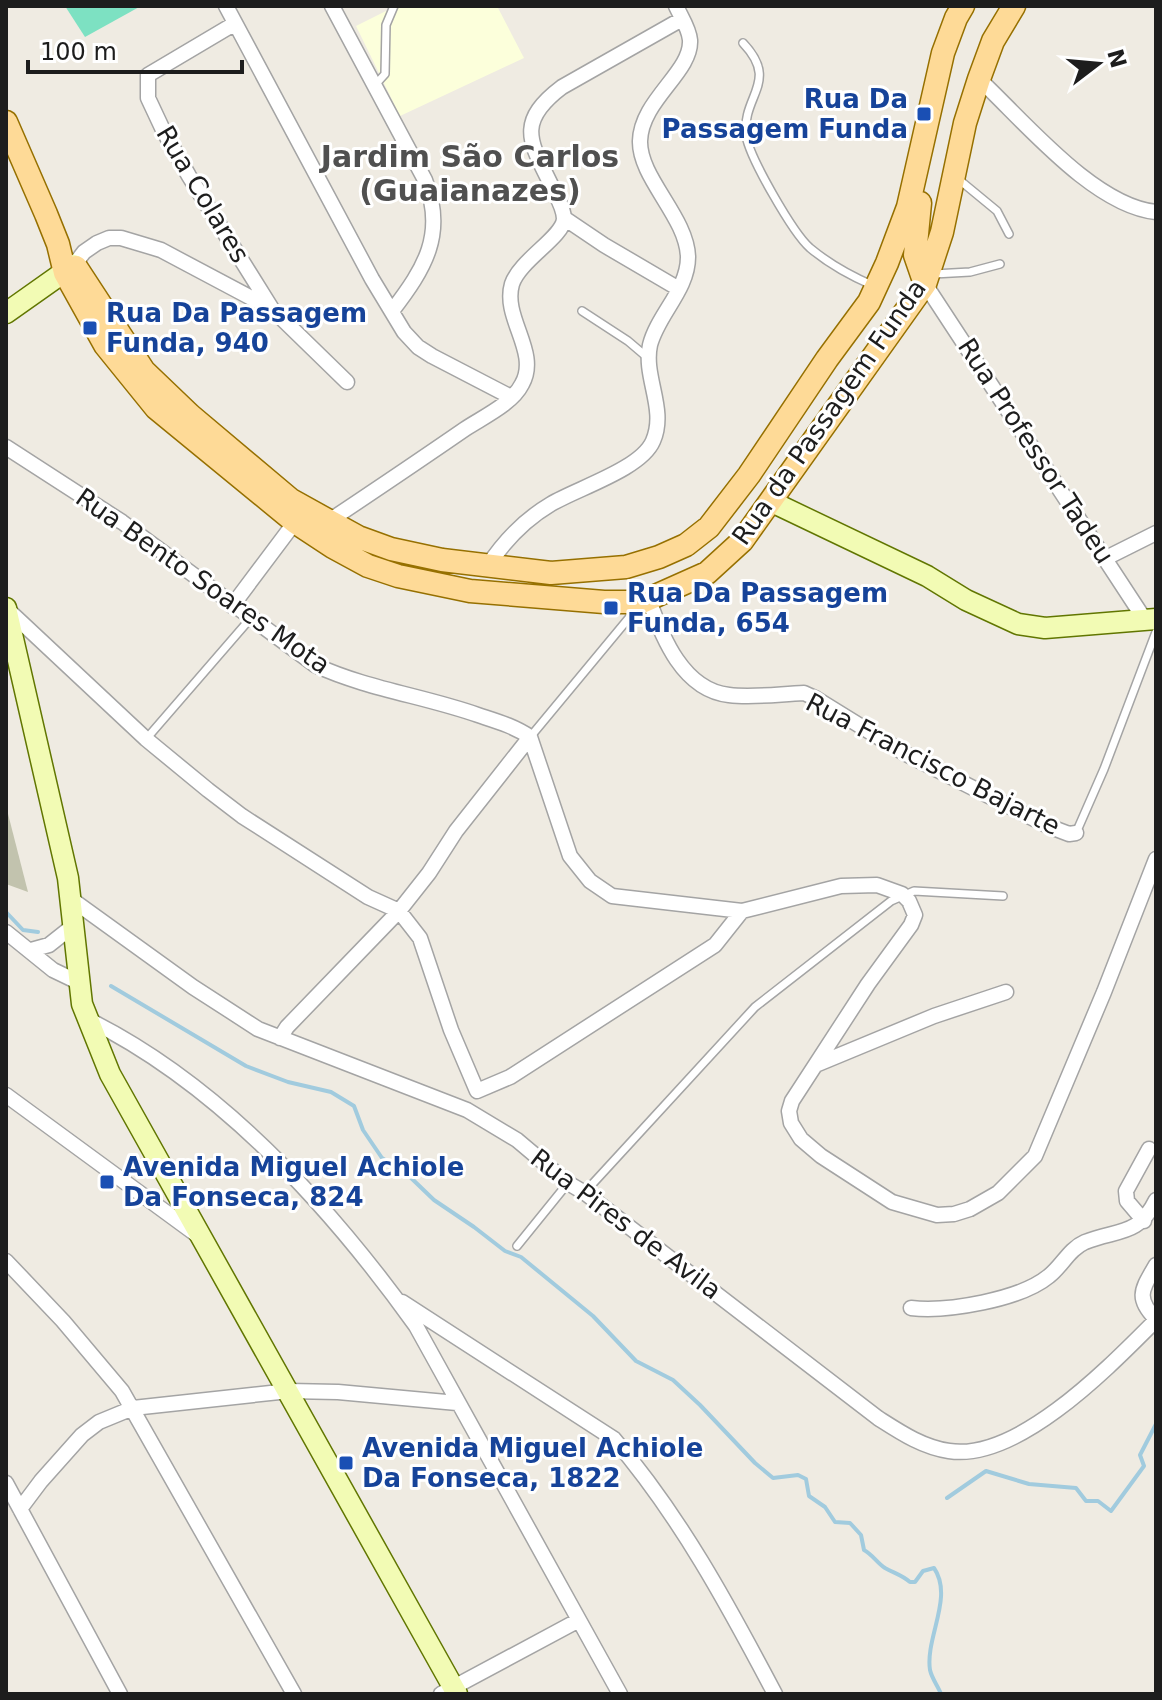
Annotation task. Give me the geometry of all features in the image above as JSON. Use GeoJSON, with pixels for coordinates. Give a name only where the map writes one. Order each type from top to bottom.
{"type":"FeatureCollection","features":[{"type":"Feature","properties":{"kind":"main road","name":"Rua da Passagem Funda"},"geometry":{"type":"LineString","coordinates":[[69,269],[144,371],[190,415],[291,500],[358,537],[391,549],[487,567],[551,573],[626,567],[686,545],[709,527],[749,475],[869,302],[908,207],[943,53],[963,6]]}},
{"type":"Feature","properties":{"kind":"main road","name":"Rua da Passagem Funda"},"geometry":{"type":"LineString","coordinates":[[69,269],[105,345],[156,408],[295,522],[368,566],[426,583],[509,595],[645,601],[707,573],[742,541],[927,279],[955,176],[965,123],[979,79],[993,41],[1014,6]]}},
{"type":"Feature","properties":{"kind":"main road"},"geometry":{"type":"LineString","coordinates":[[6,122],[69,269]]}},
{"type":"Feature","properties":{"kind":"main road"},"geometry":{"type":"LineString","coordinates":[[921,150],[923,170],[915,255],[927,279]]}},
{"type":"Feature","properties":{"kind":"street"},"geometry":{"type":"LineString","coordinates":[[226,6],[404,332],[418,347],[511,397]]}},
{"type":"Feature","properties":{"kind":"street"},"geometry":{"type":"LineString","coordinates":[[332,6],[425,180],[435,216],[431,243],[421,268],[392,311]]}},
{"type":"Feature","properties":{"kind":"street"},"geometry":{"type":"LineString","coordinates":[[329,521],[511,397],[523,384],[528,367],[511,302],[513,281],[530,257],[559,231],[564,218],[531,139],[532,122],[537,110],[562,87],[679,12],[689,35],[689,52],[648,110],[640,144],[654,181],[688,249],[687,273],[657,325],[648,358],[657,418],[653,441],[645,453],[550,504],[518,528],[487,567]]}},
{"type":"Feature","properties":{"kind":"street","name":"Rua Colares"},"geometry":{"type":"LineString","coordinates":[[234,24],[148,75],[148,98],[189,176],[272,309]]}},
{"type":"Feature","properties":{"kind":"street"},"geometry":{"type":"LineString","coordinates":[[979,79],[1047,145],[1099,189],[1122,204],[1156,212]]}},
{"type":"Feature","properties":{"kind":"street"},"geometry":{"type":"LineString","coordinates":[[564,218],[679,289]]}},
{"type":"Feature","properties":{"kind":"street"},"geometry":{"type":"LineString","coordinates":[[6,313],[69,269],[97,243],[109,238],[121,238],[161,250],[272,309],[347,382]]}},
{"type":"Feature","properties":{"kind":"street","name":"Rua Professor Tadeu"},"geometry":{"type":"LineString","coordinates":[[927,279],[1106,558],[1152,624]]}},
{"type":"Feature","properties":{"kind":"street","name":"Rua Bento Soares Mota"},"geometry":{"type":"LineString","coordinates":[[6,447],[122,522],[315,665],[340,677],[449,705],[519,730],[530,737]]}},
{"type":"Feature","properties":{"kind":"street"},"geometry":{"type":"LineString","coordinates":[[772,502],[927,576],[966,600],[1018,624],[1045,628],[1152,624]]}},
{"type":"Feature","properties":{"kind":"street"},"geometry":{"type":"LineString","coordinates":[[232,606],[295,522]]}},
{"type":"Feature","properties":{"kind":"street"},"geometry":{"type":"LineString","coordinates":[[1106,558],[1156,533]]}},
{"type":"Feature","properties":{"kind":"street","name":"Rua Francisco Bajarte"},"geometry":{"type":"LineString","coordinates":[[645,601],[668,646],[687,674],[711,690],[742,696],[804,693],[939,771],[1048,826],[1069,834],[1076,833]]}},
{"type":"Feature","properties":{"kind":"street"},"geometry":{"type":"LineString","coordinates":[[6,608],[146,739],[242,816],[368,897],[399,911],[420,938],[451,1030],[477,1091]]}},
{"type":"Feature","properties":{"kind":"street"},"geometry":{"type":"LineString","coordinates":[[6,608],[71,899],[78,982],[87,1019],[110,1074],[289,1391],[450,1692],[579,1620]]}},
{"type":"Feature","properties":{"kind":"street"},"geometry":{"type":"LineString","coordinates":[[280,1038],[287,1027],[399,911],[464,820],[530,737]]}},
{"type":"Feature","properties":{"kind":"street"},"geometry":{"type":"LineString","coordinates":[[530,737],[570,856],[590,881],[612,896],[742,911],[841,886],[877,885],[902,894],[913,907],[915,915],[911,925],[861,995],[792,1101],[789,1111],[794,1131],[821,1156],[873,1192],[914,1210],[937,1215],[970,1209],[998,1193],[1035,1156],[1156,859]]}},
{"type":"Feature","properties":{"kind":"street","name":"Rua Pires de Avila"},"geometry":{"type":"LineString","coordinates":[[71,899],[206,996],[258,1029],[467,1110],[517,1140],[568,1183],[878,1418],[916,1442],[951,1452],[976,1451],[1002,1442],[1063,1406],[1097,1379],[1156,1320]]}},
{"type":"Feature","properties":{"kind":"street"},"geometry":{"type":"LineString","coordinates":[[467,1110],[477,1091],[510,1077],[715,945],[742,911]]}},
{"type":"Feature","properties":{"kind":"street"},"geometry":{"type":"LineString","coordinates":[[31,950],[49,945],[73,926]]}},
{"type":"Feature","properties":{"kind":"street"},"geometry":{"type":"LineString","coordinates":[[6,932],[53,970],[78,982]]}},
{"type":"Feature","properties":{"kind":"street"},"geometry":{"type":"LineString","coordinates":[[818,1064],[934,1016],[1006,992]]}},
{"type":"Feature","properties":{"kind":"street"},"geometry":{"type":"LineString","coordinates":[[87,1019],[137,1046],[255,1137],[293,1175],[395,1297],[416,1326],[620,1694]]}},
{"type":"Feature","properties":{"kind":"street"},"geometry":{"type":"LineString","coordinates":[[6,1095],[201,1238]]}},
{"type":"Feature","properties":{"kind":"street"},"geometry":{"type":"LineString","coordinates":[[1144,1221],[1127,1201],[1126,1191],[1149,1149]]}},
{"type":"Feature","properties":{"kind":"street"},"geometry":{"type":"LineString","coordinates":[[911,1308],[931,1311],[957,1308],[1009,1294],[1048,1277],[1075,1248],[1130,1230],[1144,1221],[1156,1200]]}},
{"type":"Feature","properties":{"kind":"street"},"geometry":{"type":"LineString","coordinates":[[6,1261],[63,1321],[122,1391],[294,1694]]}},
{"type":"Feature","properties":{"kind":"street"},"geometry":{"type":"LineString","coordinates":[[1156,1265],[1142,1298],[1156,1320]]}},
{"type":"Feature","properties":{"kind":"street"},"geometry":{"type":"LineString","coordinates":[[395,1297],[614,1439],[667,1508],[729,1607],[775,1694]]}},
{"type":"Feature","properties":{"kind":"street"},"geometry":{"type":"LineString","coordinates":[[20,1509],[82,1435],[99,1422],[133,1408],[289,1391],[338,1392],[457,1403]]}},
{"type":"Feature","properties":{"kind":"street"},"geometry":{"type":"LineString","coordinates":[[6,1483],[120,1694]]}},
{"type":"Feature","properties":{"kind":"lane"},"geometry":{"type":"LineString","coordinates":[[375,85],[385,74],[386,25],[394,6]]}},
{"type":"Feature","properties":{"kind":"lane"},"geometry":{"type":"LineString","coordinates":[[743,43],[760,68],[760,85],[748,115],[746,133],[766,181],[810,248],[876,287]]}},
{"type":"Feature","properties":{"kind":"lane"},"geometry":{"type":"LineString","coordinates":[[955,176],[997,211],[1009,234]]}},
{"type":"Feature","properties":{"kind":"lane"},"geometry":{"type":"LineString","coordinates":[[927,279],[1000,264]]}},
{"type":"Feature","properties":{"kind":"lane"},"geometry":{"type":"LineString","coordinates":[[582,311],[648,358]]}},
{"type":"Feature","properties":{"kind":"lane"},"geometry":{"type":"LineString","coordinates":[[530,737],[645,601]]}},
{"type":"Feature","properties":{"kind":"lane"},"geometry":{"type":"LineString","coordinates":[[146,739],[250,619]]}},
{"type":"Feature","properties":{"kind":"lane"},"geometry":{"type":"LineString","coordinates":[[1076,833],[1104,769],[1152,624]]}},
{"type":"Feature","properties":{"kind":"lane"},"geometry":{"type":"LineString","coordinates":[[585,1193],[755,1007],[902,894],[929,890],[1003,896]]}},
{"type":"Feature","properties":{"kind":"lane"},"geometry":{"type":"LineString","coordinates":[[517,1246],[568,1183]]}},
{"type":"Feature","properties":{"kind":"shaded area"},"geometry":{"type":"Polygon","coordinates":[[[396,6],[497,6],[524,58],[400,116],[356,26],[396,6]]]}},
{"type":"Feature","properties":{"kind":"shaded area"},"geometry":{"type":"Polygon","coordinates":[[[6,806],[28,892],[6,884],[6,806]]]}},
{"type":"Feature","properties":{"kind":"green space"},"geometry":{"type":"Polygon","coordinates":[[[65,6],[141,6],[85,37],[65,6]]]}},
{"type":"Feature","properties":{"kind":"waterway"},"geometry":{"type":"LineString","coordinates":[[6,912],[23,930],[38,932]]}},
{"type":"Feature","properties":{"kind":"waterway"},"geometry":{"type":"LineString","coordinates":[[111,986],[246,1066],[288,1082],[331,1092],[354,1106],[363,1130],[382,1158],[505,1251],[521,1257],[593,1316],[636,1361],[673,1380],[773,1478],[798,1475],[806,1479],[809,1496],[825,1507],[835,1522],[850,1523],[861,1535],[864,1550],[882,1566],[910,1582],[915,1582],[923,1571],[934,1568],[941,1592],[931,1645],[930,1670],[941,1694]]}},
{"type":"Feature","properties":{"kind":"waterway"},"geometry":{"type":"LineString","coordinates":[[947,1498],[986,1471],[1029,1484],[1076,1488],[1086,1501],[1098,1501],[1111,1511],[1144,1466],[1140,1455],[1156,1424]]}},
{"type":"Feature","properties":{"kind":"place","name":"Rua Da Passagem Funda"},"geometry":{"type":"Point","coordinates":[924,114]}},
{"type":"Feature","properties":{"kind":"place","name":"Rua Da Passagem Funda, 940"},"geometry":{"type":"Point","coordinates":[90,328]}},
{"type":"Feature","properties":{"kind":"place","name":"Rua Da Passagem Funda, 654"},"geometry":{"type":"Point","coordinates":[611,608]}},
{"type":"Feature","properties":{"kind":"place","name":"Avenida Miguel Achiole Da Fonseca, 824"},"geometry":{"type":"Point","coordinates":[107,1182]}},
{"type":"Feature","properties":{"kind":"place","name":"Avenida Miguel Achiole Da Fonseca, 1822"},"geometry":{"type":"Point","coordinates":[346,1463]}},
{"type":"Feature","properties":{"kind":"district","name":"Jardim São Carlos (Guaianazes)"},"geometry":{"type":"Point","coordinates":[470,174]}}]}
